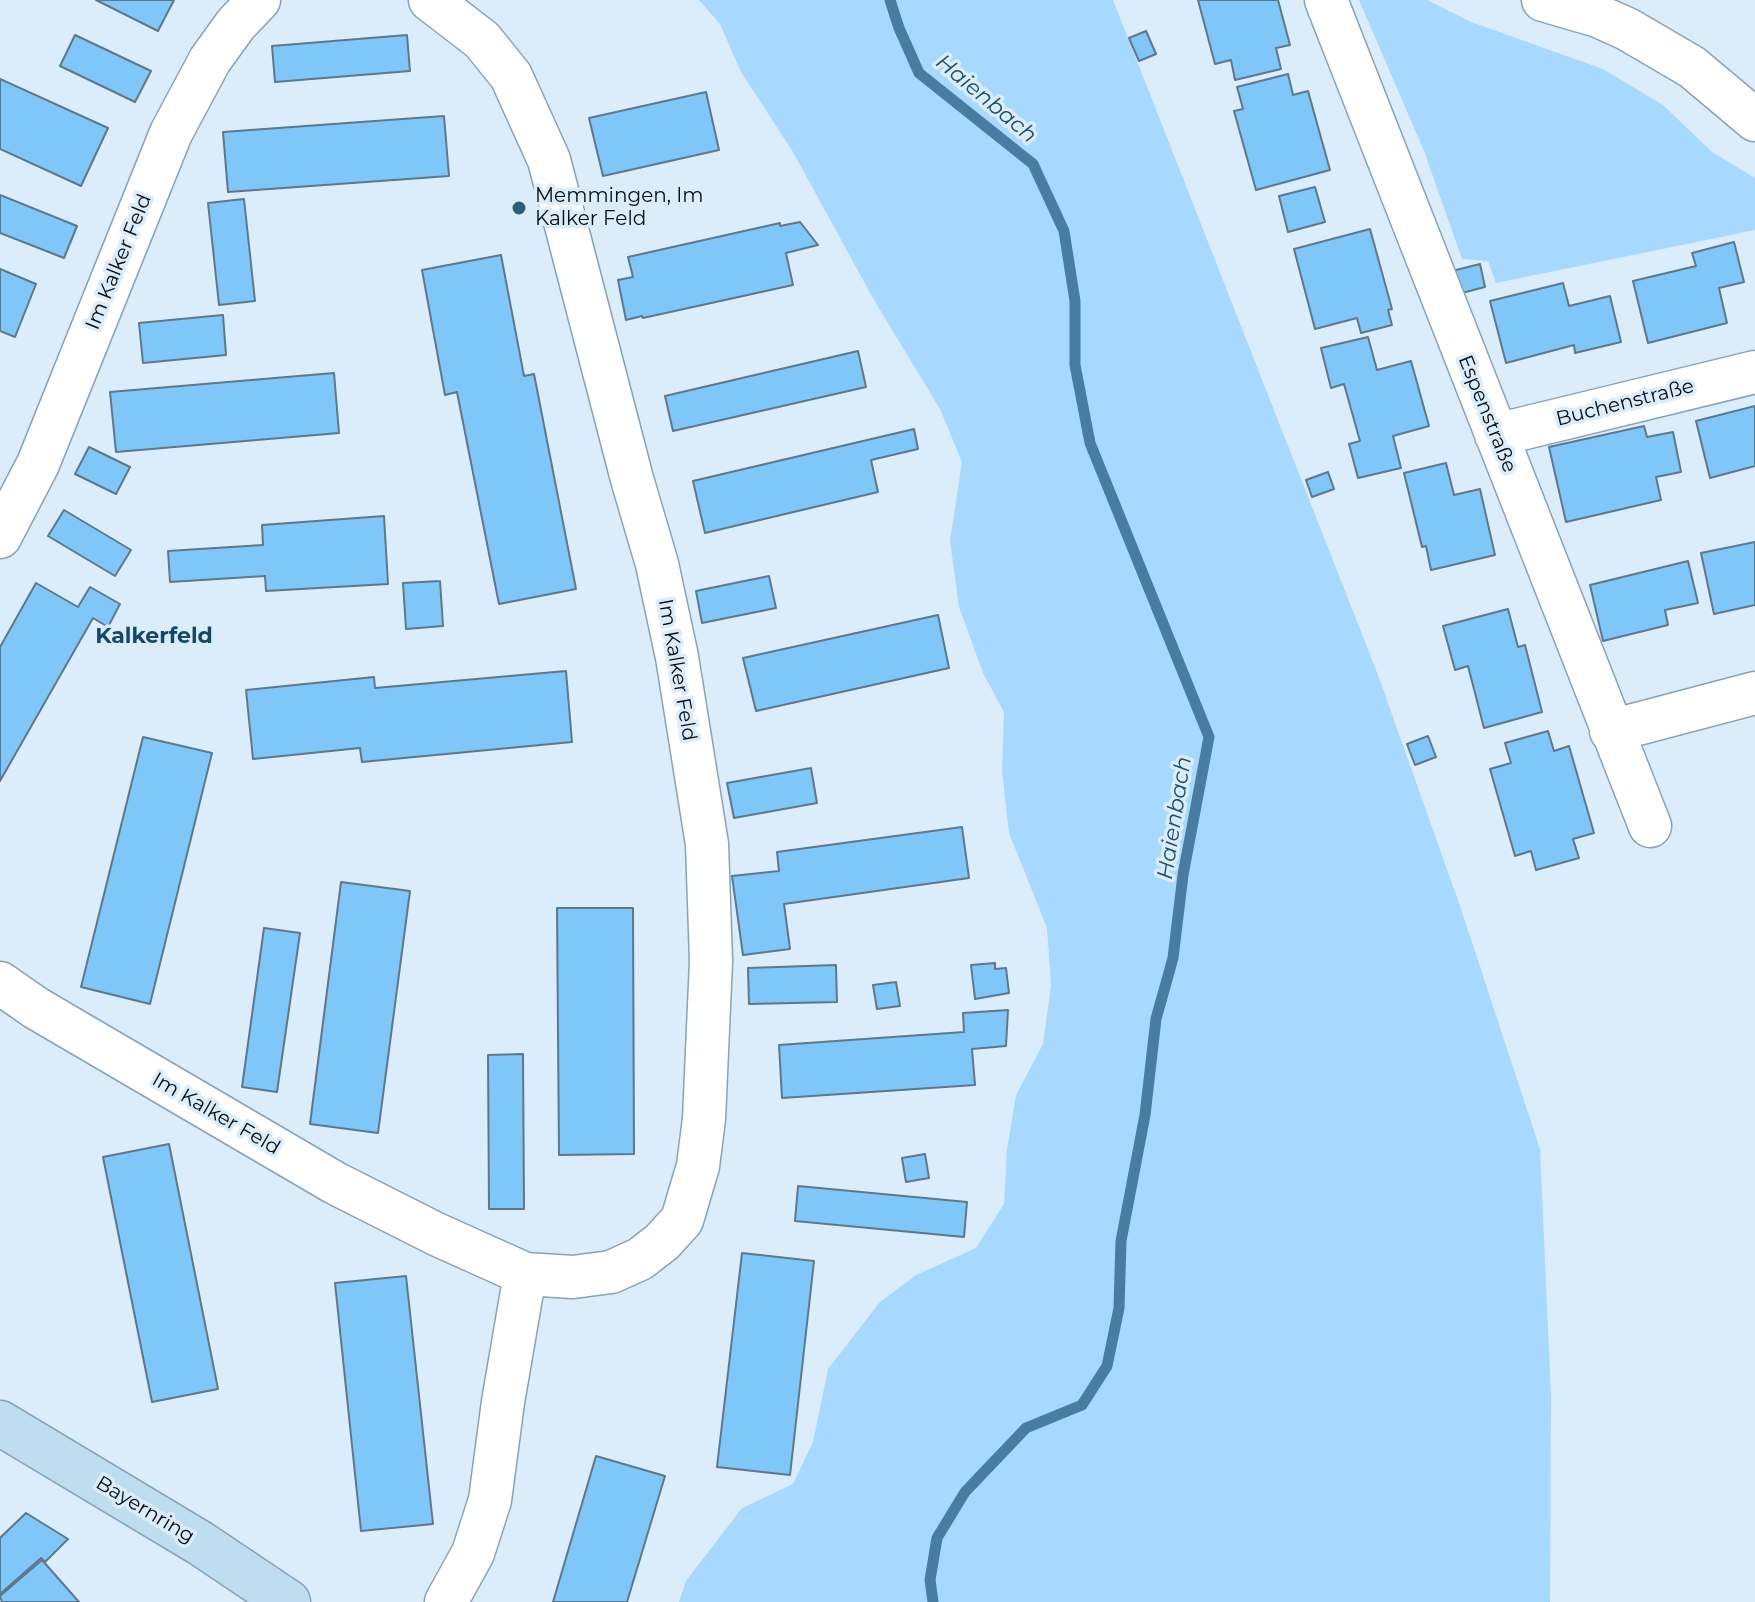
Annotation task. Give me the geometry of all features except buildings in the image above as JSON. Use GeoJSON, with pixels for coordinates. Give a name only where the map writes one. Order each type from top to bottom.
{"type":"FeatureCollection","features":[{"type":"Feature","properties":{"kind":"main road","name":"Bayernring"},"geometry":{"type":"LineString","coordinates":[[0,1423],[200,1543],[288,1602]]}},
{"type":"Feature","properties":{"kind":"street","name":"Im Kalker Feld"},"geometry":{"type":"LineString","coordinates":[[0,537],[38,464],[171,133],[210,60],[236,24],[259,0]]}},
{"type":"Feature","properties":{"kind":"street","name":"Im Kalker Feld"},"geometry":{"type":"LineString","coordinates":[[0,983],[36,1008],[335,1183],[525,1274],[573,1277],[611,1272],[640,1259],[662,1242],[682,1220],[698,1166],[705,1104],[711,961],[707,844],[677,657],[657,564],[549,160],[511,76],[482,40],[430,0]]}},
{"type":"Feature","properties":{"kind":"street","name":"Espenstraße"},"geometry":{"type":"LineString","coordinates":[[1326,0],[1650,826]]}},
{"type":"Feature","properties":{"kind":"street"},"geometry":{"type":"LineString","coordinates":[[1543,0],[1600,8],[1627,29],[1692,67],[1755,120]]}},
{"type":"Feature","properties":{"kind":"street","name":"Buchenstraße"},"geometry":{"type":"LineString","coordinates":[[1496,435],[1755,372]]}},
{"type":"Feature","properties":{"kind":"street"},"geometry":{"type":"LineString","coordinates":[[1611,731],[1755,693]]}},
{"type":"Feature","properties":{"kind":"street"},"geometry":{"type":"LineString","coordinates":[[446,1602],[473,1553],[490,1500],[525,1274]]}},
{"type":"Feature","properties":{"kind":"shaded area"},"geometry":{"type":"Polygon","coordinates":[[[699,0],[1113,0],[1378,675],[1460,906],[1540,1149],[1551,1395],[1550,1602],[679,1602],[686,1581],[742,1508],[793,1484],[813,1442],[828,1369],[880,1302],[916,1275],[976,1248],[1004,1204],[1007,1150],[1016,1095],[1043,1044],[1051,986],[1047,928],[1009,833],[1002,771],[1004,712],[983,673],[959,607],[950,541],[962,462],[940,409],[874,300],[793,152],[741,72],[720,24],[699,0]]]}},
{"type":"Feature","properties":{"kind":"shaded area"},"geometry":{"type":"Polygon","coordinates":[[[1359,0],[1427,0],[1471,22],[1603,69],[1663,105],[1712,152],[1755,178],[1755,230],[1496,283],[1488,261],[1462,259],[1424,151],[1359,0]]]}},
{"type":"Feature","properties":{"kind":"waterway","name":"Haienbach"},"geometry":{"type":"LineString","coordinates":[[890,0],[919,73],[1033,164],[1064,231],[1075,301],[1075,365],[1090,443],[1209,737],[1183,875],[1173,958],[1156,1019],[1145,1115],[1121,1241],[1119,1308],[1107,1366],[1082,1405],[1026,1428],[965,1492],[937,1538],[930,1580],[933,1602]]}},
{"type":"Feature","properties":{"kind":"place","name":"Memmingen, Im Kalker Feld"},"geometry":{"type":"Point","coordinates":[519,208]}},
{"type":"Feature","properties":{"kind":"district","name":"Kalkerfeld"},"geometry":{"type":"Point","coordinates":[154,637]}}]}
